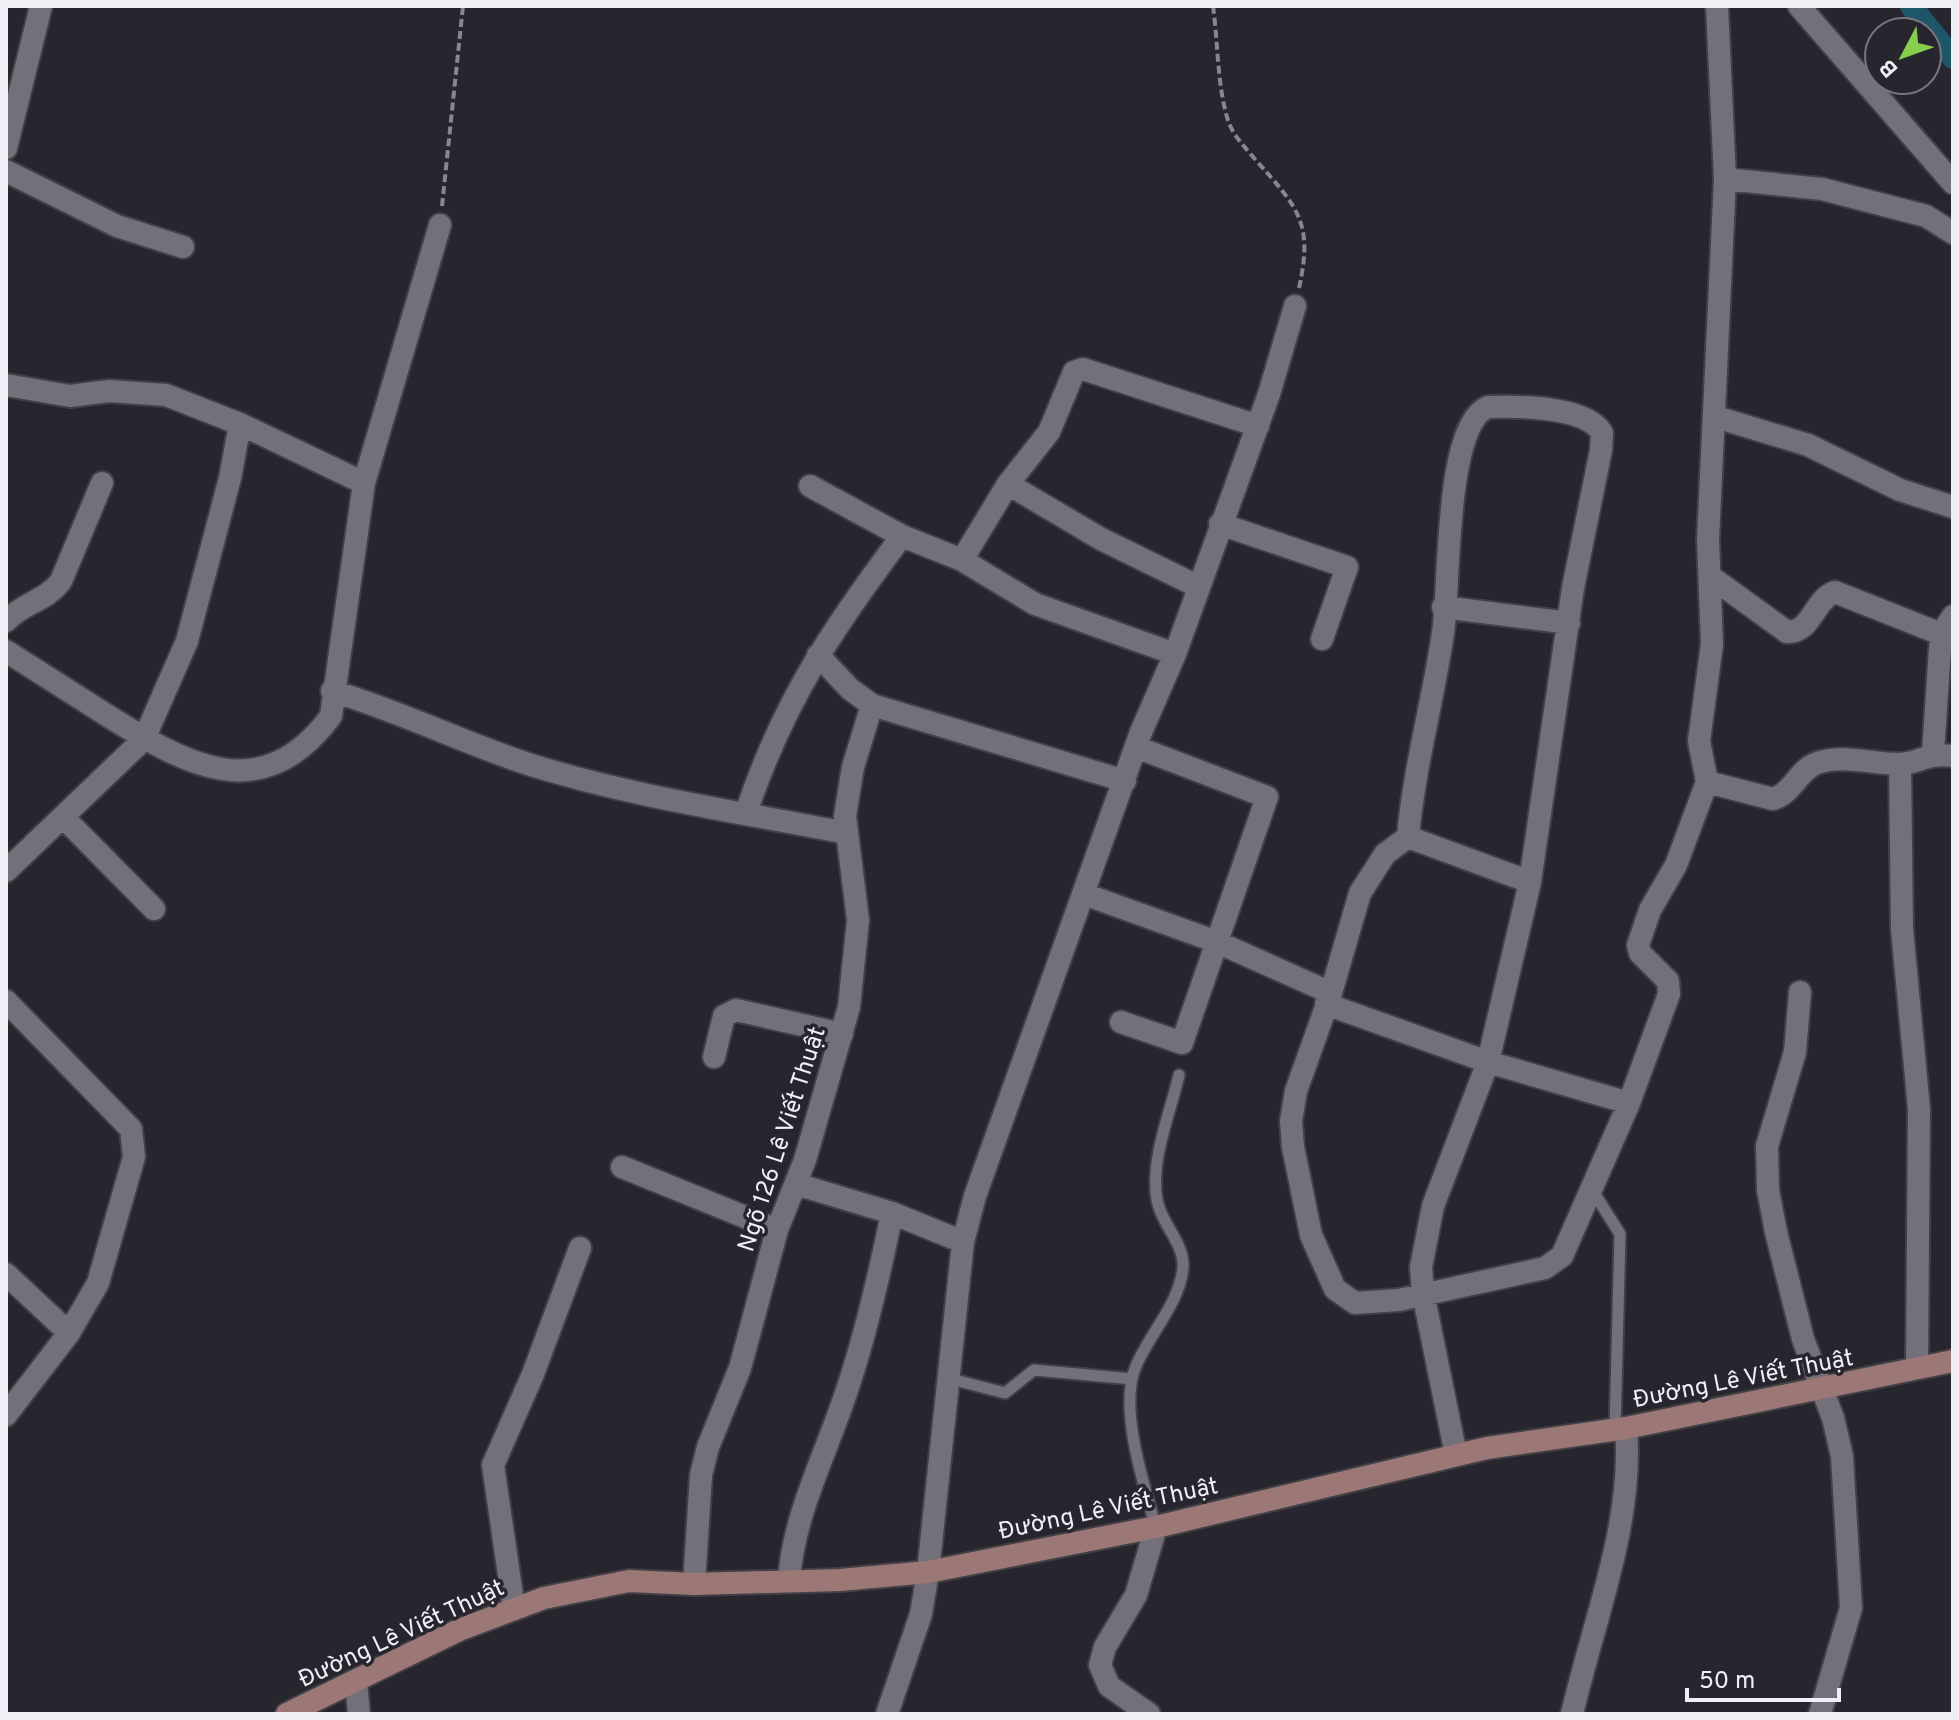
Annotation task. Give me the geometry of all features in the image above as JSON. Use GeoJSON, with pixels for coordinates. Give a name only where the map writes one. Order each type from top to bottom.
{"type":"FeatureCollection","features":[{"type":"Feature","properties":{"kind":"main road","name":"Đường Lê Viết Thuật"},"geometry":{"type":"LineString","coordinates":[[287,1714],[459,1630],[544,1598],[629,1581],[694,1584],[928,1572],[1156,1527],[1456,1455],[1820,1391],[1953,1361]]}},
{"type":"Feature","properties":{"kind":"street"},"geometry":{"type":"LineString","coordinates":[[6,148],[41,6]]}},
{"type":"Feature","properties":{"kind":"street"},"geometry":{"type":"LineString","coordinates":[[1456,1455],[1423,1293],[1421,1267],[1433,1206],[1488,1062],[1530,882],[1569,623],[1602,433],[1589,419],[1547,410],[1488,407],[1471,421],[1455,489],[1443,607],[1444,629],[1411,805],[1408,837],[1385,854],[1360,893],[1296,1091],[1291,1121],[1296,1177],[1314,1245],[1335,1289],[1355,1303],[1373,1304],[1423,1293],[1552,1265],[1568,1247],[1629,1103],[1669,987],[1665,977],[1640,953],[1640,938],[1650,910],[1676,865],[1707,782],[1699,741],[1712,644],[1708,540],[1725,179],[1717,6]]}},
{"type":"Feature","properties":{"kind":"street"},"geometry":{"type":"LineString","coordinates":[[1799,6],[1953,183]]}},
{"type":"Feature","properties":{"kind":"street"},"geometry":{"type":"LineString","coordinates":[[6,171],[97,217],[153,240],[183,247]]}},
{"type":"Feature","properties":{"kind":"street"},"geometry":{"type":"LineString","coordinates":[[1725,179],[1822,189],[1926,216],[1953,233]]}},
{"type":"Feature","properties":{"kind":"street"},"geometry":{"type":"LineString","coordinates":[[6,651],[183,761],[224,770],[259,769],[291,757],[312,741],[331,716],[332,691],[341,660],[364,483],[440,225]]}},
{"type":"Feature","properties":{"kind":"street"},"geometry":{"type":"LineString","coordinates":[[887,1714],[921,1614],[963,1242],[975,1196],[1136,747],[1175,654],[1258,426],[1286,347],[1295,306]]}},
{"type":"Feature","properties":{"kind":"street"},"geometry":{"type":"LineString","coordinates":[[962,560],[1008,484],[1049,432],[1074,372],[1083,369],[1258,426]]}},
{"type":"Feature","properties":{"kind":"street"},"geometry":{"type":"LineString","coordinates":[[6,385],[70,396],[109,391],[166,395],[240,424],[364,483]]}},
{"type":"Feature","properties":{"kind":"street"},"geometry":{"type":"LineString","coordinates":[[1716,417],[1808,445],[1900,490],[1953,507]]}},
{"type":"Feature","properties":{"kind":"street"},"geometry":{"type":"LineString","coordinates":[[6,871],[144,739],[187,641],[230,478],[240,424]]}},
{"type":"Feature","properties":{"kind":"street"},"geometry":{"type":"LineString","coordinates":[[6,621],[13,613],[51,595],[61,581],[102,483]]}},
{"type":"Feature","properties":{"kind":"street"},"geometry":{"type":"LineString","coordinates":[[1008,484],[1113,545],[1199,587]]}},
{"type":"Feature","properties":{"kind":"street"},"geometry":{"type":"LineString","coordinates":[[810,486],[902,536],[962,560],[1035,604],[1175,654]]}},
{"type":"Feature","properties":{"kind":"street"},"geometry":{"type":"LineString","coordinates":[[1220,524],[1347,567],[1322,639]]}},
{"type":"Feature","properties":{"kind":"street"},"geometry":{"type":"LineString","coordinates":[[746,813],[782,716],[818,655],[902,536]]}},
{"type":"Feature","properties":{"kind":"street"},"geometry":{"type":"LineString","coordinates":[[1707,782],[1773,799],[1782,796],[1806,770],[1819,762],[1861,759],[1900,764],[1943,754],[1947,625],[1835,592],[1825,598],[1801,628],[1787,632],[1711,577]]}},
{"type":"Feature","properties":{"kind":"street"},"geometry":{"type":"LineString","coordinates":[[1443,607],[1569,623]]}},
{"type":"Feature","properties":{"kind":"street"},"geometry":{"type":"LineString","coordinates":[[818,655],[850,689],[872,705],[1125,781]]}},
{"type":"Feature","properties":{"kind":"street"},"geometry":{"type":"LineString","coordinates":[[332,691],[372,703],[531,765],[684,804],[846,833]]}},
{"type":"Feature","properties":{"kind":"street","name":"Ngõ 126 Lê Viết Thuật"},"geometry":{"type":"LineString","coordinates":[[694,1584],[701,1475],[740,1368],[777,1230],[796,1184],[849,1007],[858,920],[846,833],[853,767],[872,705]]}},
{"type":"Feature","properties":{"kind":"street"},"geometry":{"type":"LineString","coordinates":[[1121,1022],[1182,1043],[1267,797],[1136,747]]}},
{"type":"Feature","properties":{"kind":"street"},"geometry":{"type":"LineString","coordinates":[[1900,764],[1902,929],[1919,1109],[1917,1368]]}},
{"type":"Feature","properties":{"kind":"street"},"geometry":{"type":"LineString","coordinates":[[63,817],[154,909]]}},
{"type":"Feature","properties":{"kind":"street"},"geometry":{"type":"LineString","coordinates":[[1408,837],[1530,882]]}},
{"type":"Feature","properties":{"kind":"street"},"geometry":{"type":"LineString","coordinates":[[1084,894],[1217,942],[1328,998],[1488,1062],[1629,1103]]}},
{"type":"Feature","properties":{"kind":"street"},"geometry":{"type":"LineString","coordinates":[[1800,992],[1795,1052],[1767,1146],[1768,1190],[1803,1339],[1820,1391],[1833,1418],[1842,1456],[1852,1579],[1847,1630],[1820,1714]]}},
{"type":"Feature","properties":{"kind":"street"},"geometry":{"type":"LineString","coordinates":[[6,1001],[109,1104],[131,1129],[134,1139],[134,1157],[98,1283],[69,1333],[6,1415]]}},
{"type":"Feature","properties":{"kind":"street"},"geometry":{"type":"LineString","coordinates":[[714,1057],[724,1016],[736,1010],[842,1034]]}},
{"type":"Feature","properties":{"kind":"street"},"geometry":{"type":"LineString","coordinates":[[622,1167],[777,1230]]}},
{"type":"Feature","properties":{"kind":"street"},"geometry":{"type":"LineString","coordinates":[[796,1184],[892,1213],[963,1242]]}},
{"type":"Feature","properties":{"kind":"street"},"geometry":{"type":"LineString","coordinates":[[789,1581],[793,1538],[850,1384],[880,1275],[892,1213]]}},
{"type":"Feature","properties":{"kind":"street"},"geometry":{"type":"LineString","coordinates":[[514,1609],[493,1465],[533,1374],[580,1248]]}},
{"type":"Feature","properties":{"kind":"street"},"geometry":{"type":"LineString","coordinates":[[6,1274],[69,1333]]}},
{"type":"Feature","properties":{"kind":"street"},"geometry":{"type":"LineString","coordinates":[[1572,1714],[1616,1536],[1627,1468],[1621,1428]]}},
{"type":"Feature","properties":{"kind":"street"},"geometry":{"type":"LineString","coordinates":[[1149,1714],[1109,1686],[1100,1665],[1105,1647],[1136,1595],[1156,1527]]}},
{"type":"Feature","properties":{"kind":"street"},"geometry":{"type":"LineString","coordinates":[[356,1682],[359,1714]]}},
{"type":"Feature","properties":{"kind":"lane"},"geometry":{"type":"LineString","coordinates":[[1156,1527],[1138,1460],[1132,1379],[1172,1302],[1182,1272],[1182,1252],[1157,1203],[1155,1176],[1179,1075]]}},
{"type":"Feature","properties":{"kind":"lane"},"geometry":{"type":"LineString","coordinates":[[1591,1188],[1620,1234],[1621,1428]]}},
{"type":"Feature","properties":{"kind":"lane"},"geometry":{"type":"LineString","coordinates":[[947,1378],[1005,1393],[1034,1370],[1132,1379]]}},
{"type":"Feature","properties":{"kind":"path"},"geometry":{"type":"LineString","coordinates":[[440,225],[463,6]]}},
{"type":"Feature","properties":{"kind":"path"},"geometry":{"type":"LineString","coordinates":[[1213,6],[1227,117],[1237,139],[1286,195],[1306,233],[1307,253],[1295,306]]}},
{"type":"Feature","properties":{"kind":"waterway"},"geometry":{"type":"LineString","coordinates":[[1911,6],[1953,58]]}}]}
